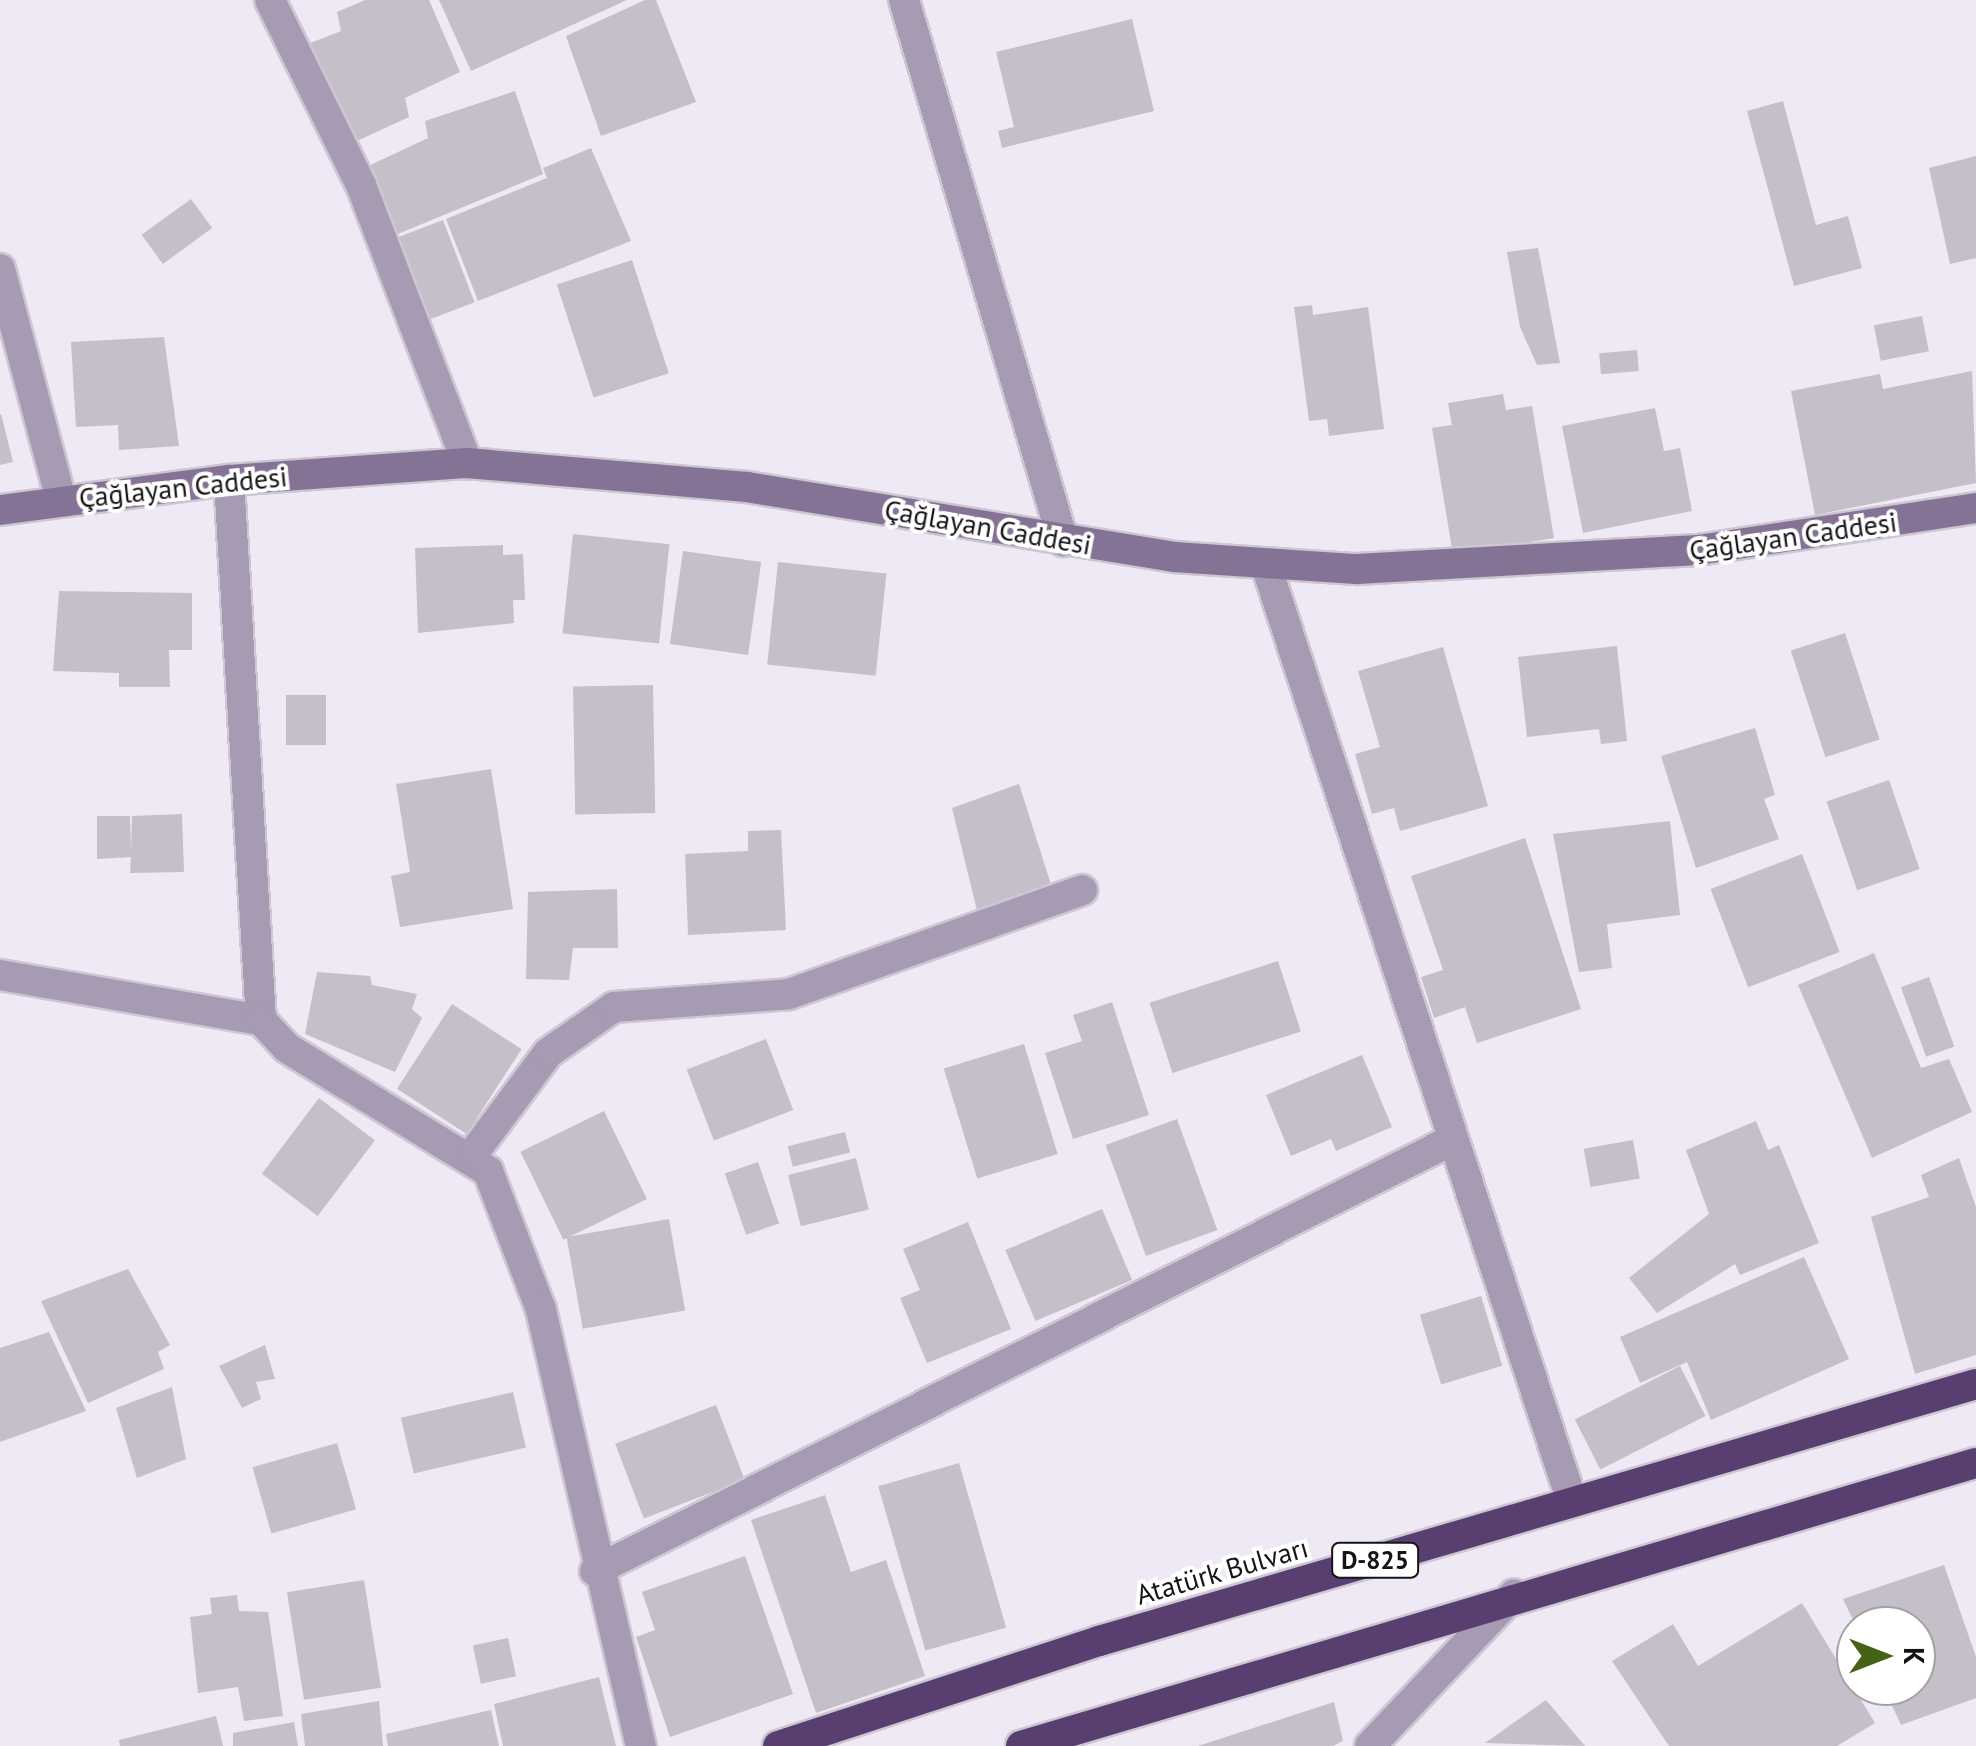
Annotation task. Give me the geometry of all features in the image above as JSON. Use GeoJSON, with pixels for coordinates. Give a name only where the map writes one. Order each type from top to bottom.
{"type":"FeatureCollection","features":[{"type":"Feature","properties":{"kind":"highway","name":"Atatürk Bulvarı"},"geometry":{"type":"LineString","coordinates":[[778,1746],[1572,1502],[1976,1384]]}},
{"type":"Feature","properties":{"kind":"highway","name":"D-825"},"geometry":{"type":"LineString","coordinates":[[1022,1746],[1514,1594],[1976,1463]]}},
{"type":"Feature","properties":{"kind":"street"},"geometry":{"type":"LineString","coordinates":[[270,0],[361,185],[467,463]]}},
{"type":"Feature","properties":{"kind":"street"},"geometry":{"type":"LineString","coordinates":[[904,0],[1063,541]]}},
{"type":"Feature","properties":{"kind":"street"},"geometry":{"type":"LineString","coordinates":[[0,269],[61,500]]}},
{"type":"Feature","properties":{"kind":"street","name":"Çağlayan Caddesi"},"geometry":{"type":"LineString","coordinates":[[0,510],[229,480],[467,463],[747,487],[1063,541],[1266,564],[1374,568],[1698,550],[1976,508]]}},
{"type":"Feature","properties":{"kind":"street"},"geometry":{"type":"LineString","coordinates":[[229,480],[261,1020]]}},
{"type":"Feature","properties":{"kind":"street"},"geometry":{"type":"LineString","coordinates":[[1266,564],[1450,1142],[1572,1502]]}},
{"type":"Feature","properties":{"kind":"street"},"geometry":{"type":"LineString","coordinates":[[472,1155],[548,1053],[614,1007],[789,994],[1082,890]]}},
{"type":"Feature","properties":{"kind":"street"},"geometry":{"type":"LineString","coordinates":[[0,975],[261,1020],[287,1048],[472,1155],[488,1171],[541,1310],[595,1571],[641,1746]]}},
{"type":"Feature","properties":{"kind":"street"},"geometry":{"type":"LineString","coordinates":[[595,1571],[1450,1142]]}},
{"type":"Feature","properties":{"kind":"street"},"geometry":{"type":"LineString","coordinates":[[1370,1746],[1514,1594]]}},
{"type":"Feature","properties":{"kind":"building"},"geometry":{"type":"Polygon","coordinates":[[[365,0],[429,0],[460,72],[405,98],[409,117],[344,147],[300,47],[341,31],[337,12],[365,0]]]}},
{"type":"Feature","properties":{"kind":"building"},"geometry":{"type":"Polygon","coordinates":[[[439,0],[627,0],[471,71],[439,0]]]}},
{"type":"Feature","properties":{"kind":"building"},"geometry":{"type":"Polygon","coordinates":[[[645,0],[656,0],[696,102],[601,136],[566,36],[645,0]]]}},
{"type":"Feature","properties":{"kind":"building"},"geometry":{"type":"Polygon","coordinates":[[[1132,19],[1154,111],[1002,148],[998,131],[1014,127],[996,52],[1132,19]]]}},
{"type":"Feature","properties":{"kind":"building"},"geometry":{"type":"Polygon","coordinates":[[[515,91],[543,174],[388,238],[364,168],[428,138],[425,121],[515,91]]]}},
{"type":"Feature","properties":{"kind":"building"},"geometry":{"type":"Polygon","coordinates":[[[1783,101],[1816,225],[1848,216],[1862,268],[1794,286],[1747,111],[1783,101]]]}},
{"type":"Feature","properties":{"kind":"building"},"geometry":{"type":"Polygon","coordinates":[[[591,148],[631,241],[478,301],[446,219],[547,178],[543,168],[591,148]]]}},
{"type":"Feature","properties":{"kind":"building"},"geometry":{"type":"Polygon","coordinates":[[[1976,156],[1976,258],[1950,264],[1929,168],[1976,156]]]}},
{"type":"Feature","properties":{"kind":"building"},"geometry":{"type":"Polygon","coordinates":[[[191,199],[212,228],[163,264],[142,235],[191,199]]]}},
{"type":"Feature","properties":{"kind":"building"},"geometry":{"type":"Polygon","coordinates":[[[443,220],[475,302],[422,322],[391,240],[443,220]]]}},
{"type":"Feature","properties":{"kind":"building"},"geometry":{"type":"Polygon","coordinates":[[[1538,248],[1560,363],[1537,365],[1520,327],[1507,252],[1538,248]]]}},
{"type":"Feature","properties":{"kind":"building"},"geometry":{"type":"Polygon","coordinates":[[[632,260],[669,373],[594,398],[557,284],[632,260]]]}},
{"type":"Feature","properties":{"kind":"building"},"geometry":{"type":"Polygon","coordinates":[[[1312,305],[1313,315],[1368,307],[1384,429],[1329,436],[1327,419],[1309,421],[1294,307],[1312,305]]]}},
{"type":"Feature","properties":{"kind":"building"},"geometry":{"type":"Polygon","coordinates":[[[1922,316],[1929,351],[1881,361],[1874,325],[1922,316]]]}},
{"type":"Feature","properties":{"kind":"building"},"geometry":{"type":"Polygon","coordinates":[[[164,337],[179,446],[119,450],[118,425],[76,427],[71,342],[164,337]]]}},
{"type":"Feature","properties":{"kind":"building"},"geometry":{"type":"Polygon","coordinates":[[[1637,350],[1639,371],[1601,374],[1599,353],[1637,350]]]}},
{"type":"Feature","properties":{"kind":"building"},"geometry":{"type":"Polygon","coordinates":[[[1972,371],[1976,483],[1815,515],[1791,391],[1880,374],[1883,389],[1972,371]]]}},
{"type":"Feature","properties":{"kind":"building"},"geometry":{"type":"Polygon","coordinates":[[[1503,394],[1506,410],[1532,406],[1554,538],[1453,555],[1432,428],[1452,425],[1448,403],[1503,394]]]}},
{"type":"Feature","properties":{"kind":"building"},"geometry":{"type":"Polygon","coordinates":[[[1655,408],[1664,451],[1680,448],[1692,511],[1583,533],[1562,426],[1655,408]]]}},
{"type":"Feature","properties":{"kind":"building"},"geometry":{"type":"Polygon","coordinates":[[[0,415],[13,462],[0,465],[0,415]]]}},
{"type":"Feature","properties":{"kind":"building"},"geometry":{"type":"Polygon","coordinates":[[[573,534],[669,544],[659,644],[563,633],[573,534]]]}},
{"type":"Feature","properties":{"kind":"building"},"geometry":{"type":"Polygon","coordinates":[[[503,545],[503,555],[523,554],[525,600],[513,600],[514,623],[418,633],[415,548],[503,545]]]}},
{"type":"Feature","properties":{"kind":"building"},"geometry":{"type":"Polygon","coordinates":[[[683,551],[761,562],[748,655],[670,644],[683,551]]]}},
{"type":"Feature","properties":{"kind":"building"},"geometry":{"type":"Polygon","coordinates":[[[778,562],[886,573],[876,676],[767,664],[778,562]]]}},
{"type":"Feature","properties":{"kind":"building"},"geometry":{"type":"Polygon","coordinates":[[[59,591],[192,593],[192,650],[169,650],[170,687],[119,687],[119,673],[53,671],[59,591]]]}},
{"type":"Feature","properties":{"kind":"building"},"geometry":{"type":"Polygon","coordinates":[[[1845,633],[1880,740],[1825,757],[1791,651],[1845,633]]]}},
{"type":"Feature","properties":{"kind":"building"},"geometry":{"type":"Polygon","coordinates":[[[1617,646],[1627,741],[1601,744],[1599,729],[1527,737],[1518,657],[1617,646]]]}},
{"type":"Feature","properties":{"kind":"building"},"geometry":{"type":"Polygon","coordinates":[[[1443,647],[1488,806],[1400,831],[1394,808],[1372,814],[1355,754],[1380,747],[1358,671],[1443,647]]]}},
{"type":"Feature","properties":{"kind":"building"},"geometry":{"type":"Polygon","coordinates":[[[653,685],[655,813],[575,814],[573,686],[653,685]]]}},
{"type":"Feature","properties":{"kind":"building"},"geometry":{"type":"Polygon","coordinates":[[[286,695],[326,695],[326,745],[286,745],[286,695]]]}},
{"type":"Feature","properties":{"kind":"building"},"geometry":{"type":"Polygon","coordinates":[[[1755,728],[1775,795],[1764,799],[1779,839],[1696,868],[1661,756],[1755,728]]]}},
{"type":"Feature","properties":{"kind":"building"},"geometry":{"type":"Polygon","coordinates":[[[491,769],[513,909],[400,927],[391,876],[410,872],[396,784],[491,769]]]}},
{"type":"Feature","properties":{"kind":"building"},"geometry":{"type":"Polygon","coordinates":[[[1889,780],[1920,869],[1857,890],[1827,801],[1889,780]]]}},
{"type":"Feature","properties":{"kind":"building"},"geometry":{"type":"Polygon","coordinates":[[[1019,784],[1055,897],[980,923],[952,808],[1019,784]]]}},
{"type":"Feature","properties":{"kind":"building"},"geometry":{"type":"Polygon","coordinates":[[[182,814],[184,872],[130,873],[131,857],[97,859],[97,816],[130,816],[131,851],[132,816],[182,814]]]}},
{"type":"Feature","properties":{"kind":"building"},"geometry":{"type":"Polygon","coordinates":[[[1670,821],[1680,915],[1607,924],[1612,968],[1579,972],[1553,834],[1670,821]]]}},
{"type":"Feature","properties":{"kind":"building"},"geometry":{"type":"Polygon","coordinates":[[[781,830],[786,930],[688,935],[685,854],[748,851],[748,831],[781,830]]]}},
{"type":"Feature","properties":{"kind":"building"},"geometry":{"type":"Polygon","coordinates":[[[1525,838],[1581,1009],[1477,1043],[1465,1007],[1434,1018],[1421,977],[1443,970],[1411,876],[1525,838]]]}},
{"type":"Feature","properties":{"kind":"building"},"geometry":{"type":"Polygon","coordinates":[[[1802,854],[1840,952],[1748,987],[1711,889],[1802,854]]]}},
{"type":"Feature","properties":{"kind":"building"},"geometry":{"type":"Polygon","coordinates":[[[617,889],[618,948],[573,948],[569,980],[526,979],[528,892],[617,889]]]}},
{"type":"Feature","properties":{"kind":"building"},"geometry":{"type":"Polygon","coordinates":[[[1874,953],[1921,1068],[1949,1059],[1972,1112],[1872,1158],[1798,985],[1874,953]]]}},
{"type":"Feature","properties":{"kind":"building"},"geometry":{"type":"Polygon","coordinates":[[[1278,961],[1301,1031],[1172,1073],[1150,1003],[1278,961]]]}},
{"type":"Feature","properties":{"kind":"building"},"geometry":{"type":"Polygon","coordinates":[[[317,972],[370,976],[372,985],[417,994],[412,1009],[422,1018],[395,1072],[305,1034],[317,972]]]}},
{"type":"Feature","properties":{"kind":"building"},"geometry":{"type":"Polygon","coordinates":[[[1929,977],[1954,1047],[1926,1057],[1901,987],[1929,977]]]}},
{"type":"Feature","properties":{"kind":"building"},"geometry":{"type":"Polygon","coordinates":[[[1112,1002],[1149,1115],[1073,1139],[1045,1053],[1082,1041],[1073,1015],[1112,1002]]]}},
{"type":"Feature","properties":{"kind":"building"},"geometry":{"type":"Polygon","coordinates":[[[452,1004],[522,1049],[467,1134],[397,1089],[452,1004]]]}},
{"type":"Feature","properties":{"kind":"building"},"geometry":{"type":"Polygon","coordinates":[[[766,1039],[793,1110],[714,1140],[687,1069],[766,1039]]]}},
{"type":"Feature","properties":{"kind":"building"},"geometry":{"type":"Polygon","coordinates":[[[1024,1044],[1058,1154],[977,1179],[944,1069],[1024,1044]]]}},
{"type":"Feature","properties":{"kind":"building"},"geometry":{"type":"Polygon","coordinates":[[[1362,1055],[1392,1127],[1336,1151],[1331,1139],[1291,1156],[1266,1095],[1362,1055]]]}},
{"type":"Feature","properties":{"kind":"building"},"geometry":{"type":"Polygon","coordinates":[[[319,1098],[375,1140],[318,1216],[262,1174],[319,1098]]]}},
{"type":"Feature","properties":{"kind":"building"},"geometry":{"type":"Polygon","coordinates":[[[604,1111],[647,1199],[563,1240],[520,1152],[604,1111]]]}},
{"type":"Feature","properties":{"kind":"building"},"geometry":{"type":"Polygon","coordinates":[[[1177,1119],[1217,1230],[1146,1256],[1106,1145],[1177,1119]]]}},
{"type":"Feature","properties":{"kind":"building"},"geometry":{"type":"Polygon","coordinates":[[[1756,1121],[1768,1150],[1779,1145],[1819,1243],[1740,1275],[1735,1264],[1657,1313],[1629,1278],[1709,1214],[1686,1150],[1756,1121]]]}},
{"type":"Feature","properties":{"kind":"building"},"geometry":{"type":"Polygon","coordinates":[[[845,1132],[850,1152],[793,1167],[788,1146],[845,1132]]]}},
{"type":"Feature","properties":{"kind":"building"},"geometry":{"type":"Polygon","coordinates":[[[1633,1140],[1640,1178],[1591,1187],[1584,1149],[1633,1140]]]}},
{"type":"Feature","properties":{"kind":"building"},"geometry":{"type":"Polygon","coordinates":[[[856,1158],[869,1209],[801,1226],[788,1175],[856,1158]]]}},
{"type":"Feature","properties":{"kind":"building"},"geometry":{"type":"Polygon","coordinates":[[[1959,1158],[1976,1207],[1976,1355],[1915,1374],[1871,1217],[1929,1197],[1921,1175],[1959,1158]]]}},
{"type":"Feature","properties":{"kind":"building"},"geometry":{"type":"Polygon","coordinates":[[[758,1162],[779,1223],[746,1235],[725,1173],[758,1162]]]}},
{"type":"Feature","properties":{"kind":"building"},"geometry":{"type":"Polygon","coordinates":[[[1102,1209],[1132,1280],[1035,1321],[1005,1250],[1102,1209]]]}},
{"type":"Feature","properties":{"kind":"building"},"geometry":{"type":"Polygon","coordinates":[[[669,1219],[685,1311],[583,1329],[567,1237],[669,1219]]]}},
{"type":"Feature","properties":{"kind":"building"},"geometry":{"type":"Polygon","coordinates":[[[968,1222],[1011,1329],[927,1363],[900,1298],[920,1290],[903,1249],[968,1222]]]}},
{"type":"Feature","properties":{"kind":"building"},"geometry":{"type":"Polygon","coordinates":[[[1804,1257],[1849,1359],[1711,1420],[1687,1362],[1640,1383],[1620,1337],[1804,1257]]]}},
{"type":"Feature","properties":{"kind":"building"},"geometry":{"type":"Polygon","coordinates":[[[128,1269],[170,1345],[158,1352],[164,1369],[88,1403],[41,1301],[128,1269]]]}},
{"type":"Feature","properties":{"kind":"building"},"geometry":{"type":"Polygon","coordinates":[[[1481,1296],[1502,1366],[1441,1385],[1420,1315],[1481,1296]]]}},
{"type":"Feature","properties":{"kind":"building"},"geometry":{"type":"Polygon","coordinates":[[[49,1332],[86,1411],[0,1442],[0,1348],[49,1332]]]}},
{"type":"Feature","properties":{"kind":"building"},"geometry":{"type":"Polygon","coordinates":[[[265,1345],[275,1379],[256,1382],[261,1399],[242,1408],[219,1366],[265,1345]]]}},
{"type":"Feature","properties":{"kind":"building"},"geometry":{"type":"Polygon","coordinates":[[[1680,1366],[1705,1416],[1600,1469],[1575,1420],[1680,1366]]]}},
{"type":"Feature","properties":{"kind":"building"},"geometry":{"type":"Polygon","coordinates":[[[172,1387],[186,1459],[137,1478],[116,1408],[172,1387]]]}},
{"type":"Feature","properties":{"kind":"building"},"geometry":{"type":"Polygon","coordinates":[[[513,1392],[526,1448],[414,1473],[401,1418],[513,1392]]]}},
{"type":"Feature","properties":{"kind":"building"},"geometry":{"type":"Polygon","coordinates":[[[716,1405],[745,1480],[644,1518],[615,1444],[716,1405]]]}},
{"type":"Feature","properties":{"kind":"building"},"geometry":{"type":"Polygon","coordinates":[[[337,1443],[356,1509],[271,1534],[252,1467],[337,1443]]]}},
{"type":"Feature","properties":{"kind":"building"},"geometry":{"type":"Polygon","coordinates":[[[959,1463],[1006,1627],[925,1651],[878,1486],[959,1463]]]}},
{"type":"Feature","properties":{"kind":"building"},"geometry":{"type":"Polygon","coordinates":[[[825,1495],[851,1572],[886,1560],[925,1676],[816,1713],[751,1520],[825,1495]]]}},
{"type":"Feature","properties":{"kind":"building"},"geometry":{"type":"Polygon","coordinates":[[[745,1556],[793,1694],[670,1737],[636,1637],[655,1630],[642,1592],[745,1556]]]}},
{"type":"Feature","properties":{"kind":"building"},"geometry":{"type":"Polygon","coordinates":[[[1944,1565],[1976,1657],[1976,1698],[1901,1725],[1892,1706],[1936,1706],[1936,1606],[1846,1606],[1843,1599],[1944,1565]]]}},
{"type":"Feature","properties":{"kind":"building"},"geometry":{"type":"Polygon","coordinates":[[[364,1580],[381,1688],[304,1700],[287,1592],[364,1580]]]}},
{"type":"Feature","properties":{"kind":"building"},"geometry":{"type":"Polygon","coordinates":[[[237,1595],[239,1611],[268,1612],[283,1716],[244,1721],[238,1687],[198,1693],[190,1617],[212,1614],[210,1598],[237,1595]]]}},
{"type":"Feature","properties":{"kind":"building"},"geometry":{"type":"Polygon","coordinates":[[[1802,1603],[1836,1659],[1836,1706],[1865,1706],[1875,1723],[1837,1746],[1669,1746],[1612,1661],[1673,1624],[1698,1666],[1802,1603]]]}},
{"type":"Feature","properties":{"kind":"building"},"geometry":{"type":"Polygon","coordinates":[[[508,1638],[516,1676],[481,1684],[473,1645],[508,1638]]]}},
{"type":"Feature","properties":{"kind":"building"},"geometry":{"type":"Polygon","coordinates":[[[599,1677],[616,1746],[503,1746],[494,1704],[599,1677]]]}},
{"type":"Feature","properties":{"kind":"building"},"geometry":{"type":"Polygon","coordinates":[[[1546,1700],[1585,1746],[1485,1743],[1546,1700]]]}},
{"type":"Feature","properties":{"kind":"building"},"geometry":{"type":"Polygon","coordinates":[[[379,1701],[383,1746],[305,1746],[301,1714],[379,1701]]]}},
{"type":"Feature","properties":{"kind":"building"},"geometry":{"type":"Polygon","coordinates":[[[1334,1702],[1343,1741],[1333,1746],[1198,1746],[1334,1702]]]}},
{"type":"Feature","properties":{"kind":"building"},"geometry":{"type":"Polygon","coordinates":[[[491,1710],[499,1746],[388,1746],[386,1734],[491,1710]]]}},
{"type":"Feature","properties":{"kind":"building"},"geometry":{"type":"Polygon","coordinates":[[[216,1716],[223,1746],[120,1746],[119,1740],[216,1716]]]}},
{"type":"Feature","properties":{"kind":"building"},"geometry":{"type":"Polygon","coordinates":[[[294,1722],[298,1746],[233,1746],[233,1733],[294,1722]]]}}]}
